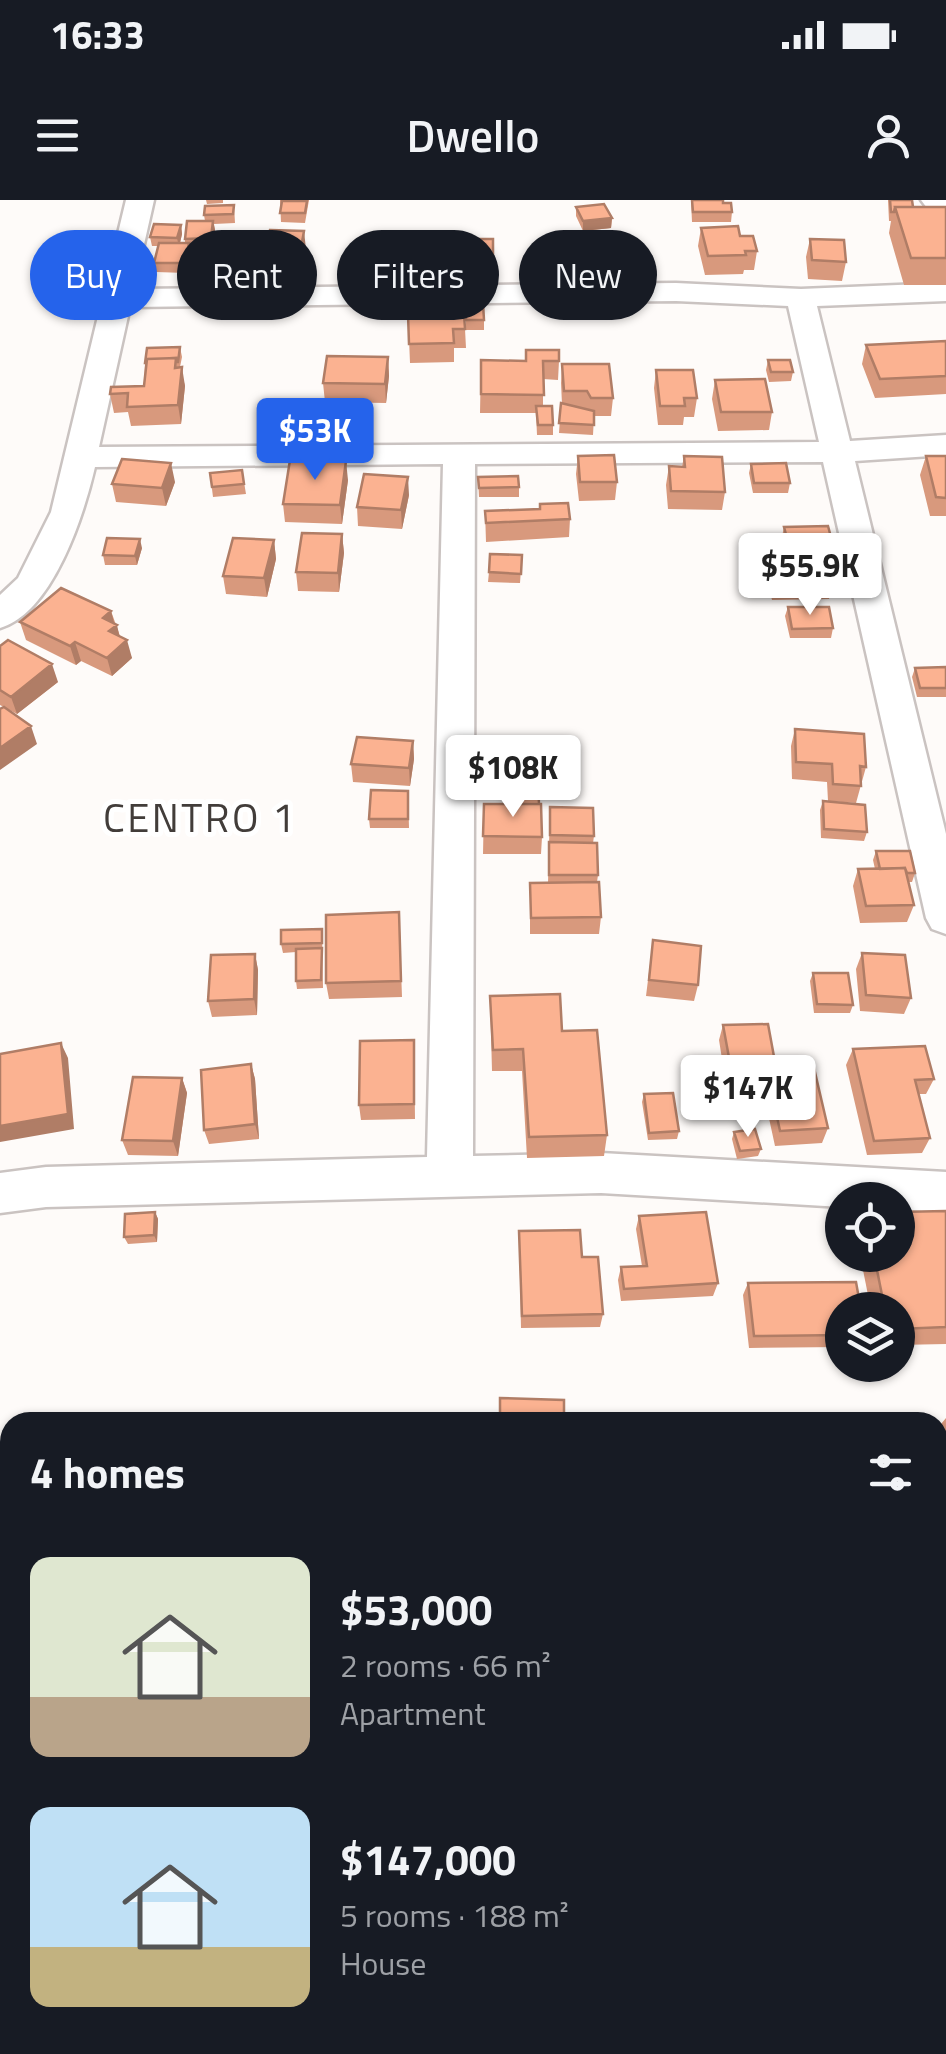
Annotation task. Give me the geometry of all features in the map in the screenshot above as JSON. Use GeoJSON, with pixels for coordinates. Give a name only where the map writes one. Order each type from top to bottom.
{"type":"FeatureCollection","features":[{"type":"Feature","properties":{"kind":"street"},"geometry":{"type":"LineString","coordinates":[[133,230],[140,200]]}},
{"type":"Feature","properties":{"kind":"street"},"geometry":{"type":"LineString","coordinates":[[936,200],[946,214]]}},
{"type":"Feature","properties":{"kind":"street"},"geometry":{"type":"LineString","coordinates":[[157,298],[676,292],[801,298],[946,292]]}},
{"type":"Feature","properties":{"kind":"street"},"geometry":{"type":"LineString","coordinates":[[801,298],[946,918]]}},
{"type":"Feature","properties":{"kind":"street"},"geometry":{"type":"LineString","coordinates":[[0,616],[32,584],[68,512],[113,320]]}},
{"type":"Feature","properties":{"kind":"street"},"geometry":{"type":"LineString","coordinates":[[81,458],[838,452],[946,445]]}},
{"type":"Feature","properties":{"kind":"street"},"geometry":{"type":"LineString","coordinates":[[450,1173],[460,454]]}},
{"type":"Feature","properties":{"kind":"street"},"geometry":{"type":"LineString","coordinates":[[0,1193],[450,1173],[601,1172],[946,1192]]}},
{"type":"Feature","properties":{"kind":"building"},"geometry":{"type":"Polygon","coordinates":[[[692,200],[723,200],[731,203],[732,212],[693,212],[692,200]]]}},
{"type":"Feature","properties":{"kind":"building"},"geometry":{"type":"Polygon","coordinates":[[[890,200],[912,200],[913,207],[895,207],[891,212],[890,200]]]}},
{"type":"Feature","properties":{"kind":"building"},"geometry":{"type":"Polygon","coordinates":[[[282,201],[307,201],[305,213],[280,213],[282,201]]]}},
{"type":"Feature","properties":{"kind":"building"},"geometry":{"type":"Polygon","coordinates":[[[604,204],[612,218],[583,221],[576,207],[604,204]]]}},
{"type":"Feature","properties":{"kind":"building"},"geometry":{"type":"Polygon","coordinates":[[[234,205],[233,214],[204,215],[205,206],[234,205]]]}},
{"type":"Feature","properties":{"kind":"building"},"geometry":{"type":"Polygon","coordinates":[[[895,207],[946,207],[946,258],[911,258],[895,207]]]}},
{"type":"Feature","properties":{"kind":"building"},"geometry":{"type":"Polygon","coordinates":[[[187,221],[213,221],[212,230],[186,230],[187,221]]]}},
{"type":"Feature","properties":{"kind":"building"},"geometry":{"type":"Polygon","coordinates":[[[154,224],[181,225],[177,238],[157,237],[157,230],[152,230],[154,224]]]}},
{"type":"Feature","properties":{"kind":"building"},"geometry":{"type":"Polygon","coordinates":[[[738,226],[740,236],[753,236],[757,251],[708,256],[701,228],[738,226]]]}},
{"type":"Feature","properties":{"kind":"building"},"geometry":{"type":"Polygon","coordinates":[[[810,239],[844,240],[846,262],[812,260],[810,239]]]}},
{"type":"Feature","properties":{"kind":"building"},"geometry":{"type":"Polygon","coordinates":[[[159,243],[177,243],[177,263],[157,263],[159,243]]]}},
{"type":"Feature","properties":{"kind":"building"},"geometry":{"type":"Polygon","coordinates":[[[408,320],[464,320],[465,329],[453,329],[454,343],[409,344],[408,320]]]}},
{"type":"Feature","properties":{"kind":"building"},"geometry":{"type":"Polygon","coordinates":[[[946,341],[946,376],[880,379],[866,345],[946,341]]]}},
{"type":"Feature","properties":{"kind":"building"},"geometry":{"type":"Polygon","coordinates":[[[180,347],[178,362],[176,358],[147,359],[145,363],[147,348],[180,347]]]}},
{"type":"Feature","properties":{"kind":"building"},"geometry":{"type":"Polygon","coordinates":[[[526,350],[559,350],[559,361],[543,361],[544,395],[481,394],[481,360],[526,361],[526,350]]]}},
{"type":"Feature","properties":{"kind":"building"},"geometry":{"type":"Polygon","coordinates":[[[327,356],[388,357],[385,384],[323,383],[327,356]]]}},
{"type":"Feature","properties":{"kind":"building"},"geometry":{"type":"Polygon","coordinates":[[[176,358],[175,368],[182,367],[178,405],[127,407],[128,393],[110,394],[111,387],[144,386],[147,359],[176,358]]]}},
{"type":"Feature","properties":{"kind":"building"},"geometry":{"type":"Polygon","coordinates":[[[768,360],[790,360],[793,372],[771,372],[768,360]]]}},
{"type":"Feature","properties":{"kind":"building"},"geometry":{"type":"Polygon","coordinates":[[[562,364],[609,364],[613,398],[591,398],[587,391],[564,391],[562,364]]]}},
{"type":"Feature","properties":{"kind":"building"},"geometry":{"type":"Polygon","coordinates":[[[656,370],[693,370],[697,398],[684,398],[685,406],[660,406],[656,370]]]}},
{"type":"Feature","properties":{"kind":"building"},"geometry":{"type":"Polygon","coordinates":[[[765,379],[772,412],[721,412],[715,380],[765,379]]]}},
{"type":"Feature","properties":{"kind":"building"},"geometry":{"type":"Polygon","coordinates":[[[561,403],[594,411],[594,425],[559,423],[561,403]]]}},
{"type":"Feature","properties":{"kind":"building"},"geometry":{"type":"Polygon","coordinates":[[[536,406],[552,406],[553,425],[538,425],[536,406]]]}},
{"type":"Feature","properties":{"kind":"building"},"geometry":{"type":"Polygon","coordinates":[[[614,455],[617,482],[580,482],[578,456],[614,455]]]}},
{"type":"Feature","properties":{"kind":"building"},"geometry":{"type":"Polygon","coordinates":[[[684,456],[722,457],[725,492],[671,491],[669,466],[685,467],[684,456]]]}},
{"type":"Feature","properties":{"kind":"building"},"geometry":{"type":"Polygon","coordinates":[[[926,456],[946,456],[946,498],[936,497],[926,456]]]}},
{"type":"Feature","properties":{"kind":"building"},"geometry":{"type":"Polygon","coordinates":[[[122,459],[171,463],[162,488],[112,484],[122,459]]]}},
{"type":"Feature","properties":{"kind":"building"},"geometry":{"type":"Polygon","coordinates":[[[290,460],[346,461],[340,505],[283,504],[290,460]]]}},
{"type":"Feature","properties":{"kind":"building"},"geometry":{"type":"Polygon","coordinates":[[[786,463],[790,483],[754,483],[751,464],[786,463]]]}},
{"type":"Feature","properties":{"kind":"building"},"geometry":{"type":"Polygon","coordinates":[[[242,470],[244,484],[212,487],[210,473],[242,470]]]}},
{"type":"Feature","properties":{"kind":"building"},"geometry":{"type":"Polygon","coordinates":[[[364,474],[408,477],[401,510],[357,507],[364,474]]]}},
{"type":"Feature","properties":{"kind":"building"},"geometry":{"type":"Polygon","coordinates":[[[518,476],[519,487],[479,488],[478,477],[518,476]]]}},
{"type":"Feature","properties":{"kind":"building"},"geometry":{"type":"Polygon","coordinates":[[[568,503],[570,519],[486,523],[485,511],[540,509],[540,504],[568,503]]]}},
{"type":"Feature","properties":{"kind":"building"},"geometry":{"type":"Polygon","coordinates":[[[828,526],[835,552],[791,553],[784,527],[828,526]]]}},
{"type":"Feature","properties":{"kind":"building"},"geometry":{"type":"Polygon","coordinates":[[[302,533],[342,534],[338,573],[296,572],[302,533]]]}},
{"type":"Feature","properties":{"kind":"building"},"geometry":{"type":"Polygon","coordinates":[[[107,538],[140,539],[135,556],[103,555],[107,538]]]}},
{"type":"Feature","properties":{"kind":"building"},"geometry":{"type":"Polygon","coordinates":[[[233,538],[274,540],[264,578],[223,576],[233,538]]]}},
{"type":"Feature","properties":{"kind":"building"},"geometry":{"type":"Polygon","coordinates":[[[490,554],[522,555],[521,574],[489,572],[490,554]]]}},
{"type":"Feature","properties":{"kind":"building"},"geometry":{"type":"Polygon","coordinates":[[[827,557],[834,581],[776,582],[770,558],[827,557]]]}},
{"type":"Feature","properties":{"kind":"building"},"geometry":{"type":"Polygon","coordinates":[[[61,588],[111,611],[103,618],[117,625],[109,631],[127,640],[107,658],[75,642],[70,646],[20,622],[61,588]]]}},
{"type":"Feature","properties":{"kind":"building"},"geometry":{"type":"Polygon","coordinates":[[[788,607],[829,607],[833,628],[792,629],[788,607]]]}},
{"type":"Feature","properties":{"kind":"building"},"geometry":{"type":"Polygon","coordinates":[[[8,640],[52,664],[11,697],[0,690],[0,646],[8,640]]]}},
{"type":"Feature","properties":{"kind":"building"},"geometry":{"type":"Polygon","coordinates":[[[946,667],[946,688],[920,688],[915,668],[946,667]]]}},
{"type":"Feature","properties":{"kind":"building"},"geometry":{"type":"Polygon","coordinates":[[[4,707],[31,726],[0,748],[0,709],[4,707]]]}},
{"type":"Feature","properties":{"kind":"building"},"geometry":{"type":"Polygon","coordinates":[[[795,729],[864,734],[866,767],[860,766],[861,786],[833,784],[832,764],[796,762],[795,729]]]}},
{"type":"Feature","properties":{"kind":"building"},"geometry":{"type":"Polygon","coordinates":[[[357,737],[413,741],[409,768],[351,764],[357,737]]]}},
{"type":"Feature","properties":{"kind":"building"},"geometry":{"type":"Polygon","coordinates":[[[511,758],[513,776],[489,777],[487,759],[511,758]]]}},
{"type":"Feature","properties":{"kind":"building"},"geometry":{"type":"Polygon","coordinates":[[[519,780],[538,780],[539,804],[520,804],[519,780]]]}},
{"type":"Feature","properties":{"kind":"building"},"geometry":{"type":"Polygon","coordinates":[[[371,790],[408,791],[408,819],[369,819],[371,790]]]}},
{"type":"Feature","properties":{"kind":"building"},"geometry":{"type":"Polygon","coordinates":[[[823,801],[865,805],[867,832],[824,829],[823,801]]]}},
{"type":"Feature","properties":{"kind":"building"},"geometry":{"type":"Polygon","coordinates":[[[484,804],[541,804],[542,837],[483,836],[484,804]]]}},
{"type":"Feature","properties":{"kind":"building"},"geometry":{"type":"Polygon","coordinates":[[[550,807],[593,808],[594,836],[550,835],[550,807]]]}},
{"type":"Feature","properties":{"kind":"building"},"geometry":{"type":"Polygon","coordinates":[[[549,842],[597,843],[598,875],[549,875],[549,842]]]}},
{"type":"Feature","properties":{"kind":"building"},"geometry":{"type":"Polygon","coordinates":[[[876,851],[910,851],[915,873],[907,873],[905,868],[880,869],[876,851]]]}},
{"type":"Feature","properties":{"kind":"building"},"geometry":{"type":"Polygon","coordinates":[[[905,868],[914,905],[866,906],[858,869],[905,868]]]}},
{"type":"Feature","properties":{"kind":"building"},"geometry":{"type":"Polygon","coordinates":[[[599,882],[601,917],[531,918],[530,883],[599,882]]]}},
{"type":"Feature","properties":{"kind":"building"},"geometry":{"type":"Polygon","coordinates":[[[399,912],[401,981],[326,983],[326,915],[399,912]]]}},
{"type":"Feature","properties":{"kind":"building"},"geometry":{"type":"Polygon","coordinates":[[[322,929],[322,943],[281,944],[281,930],[322,929]]]}},
{"type":"Feature","properties":{"kind":"building"},"geometry":{"type":"Polygon","coordinates":[[[653,940],[701,946],[698,985],[649,980],[653,940]]]}},
{"type":"Feature","properties":{"kind":"building"},"geometry":{"type":"Polygon","coordinates":[[[322,948],[321,980],[296,981],[296,949],[322,948]]]}},
{"type":"Feature","properties":{"kind":"building"},"geometry":{"type":"Polygon","coordinates":[[[862,953],[905,955],[911,998],[866,995],[862,953]]]}},
{"type":"Feature","properties":{"kind":"building"},"geometry":{"type":"Polygon","coordinates":[[[255,954],[254,999],[208,1001],[211,955],[255,954]]]}},
{"type":"Feature","properties":{"kind":"building"},"geometry":{"type":"Polygon","coordinates":[[[813,973],[848,973],[853,1005],[817,1004],[813,973]]]}},
{"type":"Feature","properties":{"kind":"building"},"geometry":{"type":"Polygon","coordinates":[[[560,994],[562,1031],[597,1030],[607,1135],[529,1137],[523,1049],[493,1050],[490,996],[560,994]]]}},
{"type":"Feature","properties":{"kind":"building"},"geometry":{"type":"Polygon","coordinates":[[[768,1024],[775,1062],[730,1063],[723,1025],[768,1024]]]}},
{"type":"Feature","properties":{"kind":"building"},"geometry":{"type":"Polygon","coordinates":[[[414,1040],[414,1104],[359,1105],[360,1041],[414,1040]]]}},
{"type":"Feature","properties":{"kind":"building"},"geometry":{"type":"Polygon","coordinates":[[[61,1043],[68,1114],[0,1126],[0,1054],[61,1043]]]}},
{"type":"Feature","properties":{"kind":"building"},"geometry":{"type":"Polygon","coordinates":[[[925,1046],[934,1079],[915,1080],[930,1138],[874,1141],[853,1049],[925,1046]]]}},
{"type":"Feature","properties":{"kind":"building"},"geometry":{"type":"Polygon","coordinates":[[[251,1064],[255,1124],[204,1130],[201,1070],[251,1064]]]}},
{"type":"Feature","properties":{"kind":"building"},"geometry":{"type":"Polygon","coordinates":[[[814,1068],[828,1128],[780,1131],[767,1070],[814,1068]]]}},
{"type":"Feature","properties":{"kind":"building"},"geometry":{"type":"Polygon","coordinates":[[[133,1077],[182,1078],[173,1141],[122,1140],[133,1077]]]}},
{"type":"Feature","properties":{"kind":"building"},"geometry":{"type":"Polygon","coordinates":[[[673,1093],[679,1131],[649,1133],[644,1094],[673,1093]]]}},
{"type":"Feature","properties":{"kind":"building"},"geometry":{"type":"Polygon","coordinates":[[[755,1129],[761,1149],[740,1151],[734,1132],[755,1129]]]}},
{"type":"Feature","properties":{"kind":"building"},"geometry":{"type":"Polygon","coordinates":[[[946,1211],[946,1327],[915,1328],[915,1292],[881,1292],[877,1272],[915,1272],[915,1212],[946,1211]]]}},
{"type":"Feature","properties":{"kind":"building"},"geometry":{"type":"Polygon","coordinates":[[[155,1212],[154,1235],[124,1237],[125,1214],[155,1212]]]}},
{"type":"Feature","properties":{"kind":"building"},"geometry":{"type":"Polygon","coordinates":[[[706,1212],[718,1283],[624,1289],[621,1267],[647,1266],[639,1216],[706,1212]]]}},
{"type":"Feature","properties":{"kind":"building"},"geometry":{"type":"Polygon","coordinates":[[[580,1230],[582,1257],[598,1257],[603,1314],[522,1316],[519,1231],[580,1230]]]}},
{"type":"Feature","properties":{"kind":"building"},"geometry":{"type":"Polygon","coordinates":[[[856,1282],[858,1292],[825,1292],[825,1335],[754,1336],[748,1283],[856,1282]]]}},
{"type":"Feature","properties":{"kind":"building"},"geometry":{"type":"Polygon","coordinates":[[[500,1398],[564,1400],[564,1412],[500,1412],[500,1398]]]}},
{"type":"Feature","properties":{"kind":"district","name":"CENTRO 1"},"geometry":{"type":"Point","coordinates":[200,818]}}]}
